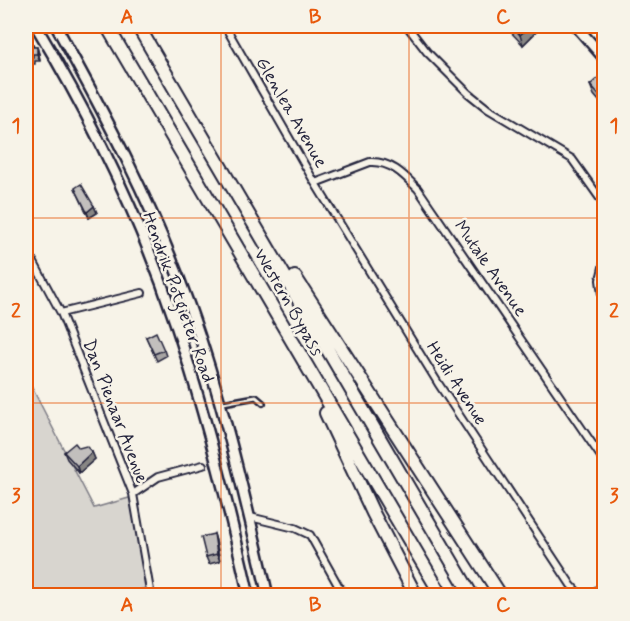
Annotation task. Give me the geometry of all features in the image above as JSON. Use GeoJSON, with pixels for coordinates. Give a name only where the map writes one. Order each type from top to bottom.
{"type":"FeatureCollection","features":[{"type":"Feature","properties":{"kind":"highway","name":"Western Bypass"},"geometry":{"type":"LineString","coordinates":[[107,26],[442,596]]}},
{"type":"Feature","properties":{"kind":"highway","name":"Western Bypass"},"geometry":{"type":"LineString","coordinates":[[138,26],[472,596]]}},
{"type":"Feature","properties":{"kind":"highway"},"geometry":{"type":"LineString","coordinates":[[223,168],[501,596]]}},
{"type":"Feature","properties":{"kind":"highway"},"geometry":{"type":"LineString","coordinates":[[297,350],[373,513],[416,596]]}},
{"type":"Feature","properties":{"kind":"main road","name":"Hendrik Potgieter Road"},"geometry":{"type":"LineString","coordinates":[[36,26],[67,80],[116,176],[174,320],[217,461],[249,596]]}},
{"type":"Feature","properties":{"kind":"main road","name":"Hendrik Potgieter Road"},"geometry":{"type":"LineString","coordinates":[[56,26],[134,170],[189,305],[221,404],[268,596]]}},
{"type":"Feature","properties":{"kind":"main road"},"geometry":{"type":"LineString","coordinates":[[576,26],[604,58]]}},
{"type":"Feature","properties":{"kind":"street","name":"Glenlea Avenue"},"geometry":{"type":"LineString","coordinates":[[225,26],[315,183]]}},
{"type":"Feature","properties":{"kind":"street"},"geometry":{"type":"LineString","coordinates":[[407,26],[427,52],[468,93],[488,108],[564,154],[583,171],[604,204]]}},
{"type":"Feature","properties":{"kind":"street","name":"Mutale Avenue"},"geometry":{"type":"LineString","coordinates":[[315,183],[370,162],[380,161],[406,177],[418,189],[498,302],[604,461]]}},
{"type":"Feature","properties":{"kind":"street","name":"Heidi Avenue"},"geometry":{"type":"LineString","coordinates":[[315,183],[438,383],[581,596]]}},
{"type":"Feature","properties":{"kind":"street","name":"Dan Pienaar Avenue"},"geometry":{"type":"LineString","coordinates":[[26,248],[61,313],[133,494],[151,596]]}},
{"type":"Feature","properties":{"kind":"street"},"geometry":{"type":"LineString","coordinates":[[604,263],[600,280],[604,309]]}},
{"type":"Feature","properties":{"kind":"street"},"geometry":{"type":"LineString","coordinates":[[61,313],[142,292]]}},
{"type":"Feature","properties":{"kind":"street"},"geometry":{"type":"LineString","coordinates":[[133,494],[158,477],[203,465]]}},
{"type":"Feature","properties":{"kind":"street"},"geometry":{"type":"LineString","coordinates":[[250,517],[295,528],[310,536],[344,596]]}},
{"type":"Feature","properties":{"kind":"street"},"geometry":{"type":"LineString","coordinates":[[591,596],[604,584]]}},
{"type":"Feature","properties":{"kind":"lane"},"geometry":{"type":"LineString","coordinates":[[221,404],[256,397],[263,404]]}},
{"type":"Feature","properties":{"kind":"shaded area"},"geometry":{"type":"Polygon","coordinates":[[[26,376],[94,508],[136,496],[150,587],[120,595],[26,595],[26,376]]]}},
{"type":"Feature","properties":{"kind":"building"},"geometry":{"type":"Polygon","coordinates":[[[511,26],[529,26],[520,35],[511,26]]]}},
{"type":"Feature","properties":{"kind":"building"},"geometry":{"type":"Polygon","coordinates":[[[32,42],[32,47],[37,47],[37,54],[33,54],[33,57],[26,57],[26,43],[32,42]]]}},
{"type":"Feature","properties":{"kind":"building"},"geometry":{"type":"Polygon","coordinates":[[[601,75],[604,80],[604,101],[590,85],[601,75]]]}},
{"type":"Feature","properties":{"kind":"building"},"geometry":{"type":"Polygon","coordinates":[[[81,184],[94,206],[87,212],[75,188],[81,184]]]}},
{"type":"Feature","properties":{"kind":"building"},"geometry":{"type":"Polygon","coordinates":[[[156,332],[164,350],[154,354],[146,337],[156,332]]]}},
{"type":"Feature","properties":{"kind":"building"},"geometry":{"type":"Polygon","coordinates":[[[75,443],[79,448],[86,446],[92,452],[77,466],[64,452],[75,443]]]}},
{"type":"Feature","properties":{"kind":"building"},"geometry":{"type":"Polygon","coordinates":[[[214,534],[217,554],[206,557],[201,537],[214,534]]]}}]}
